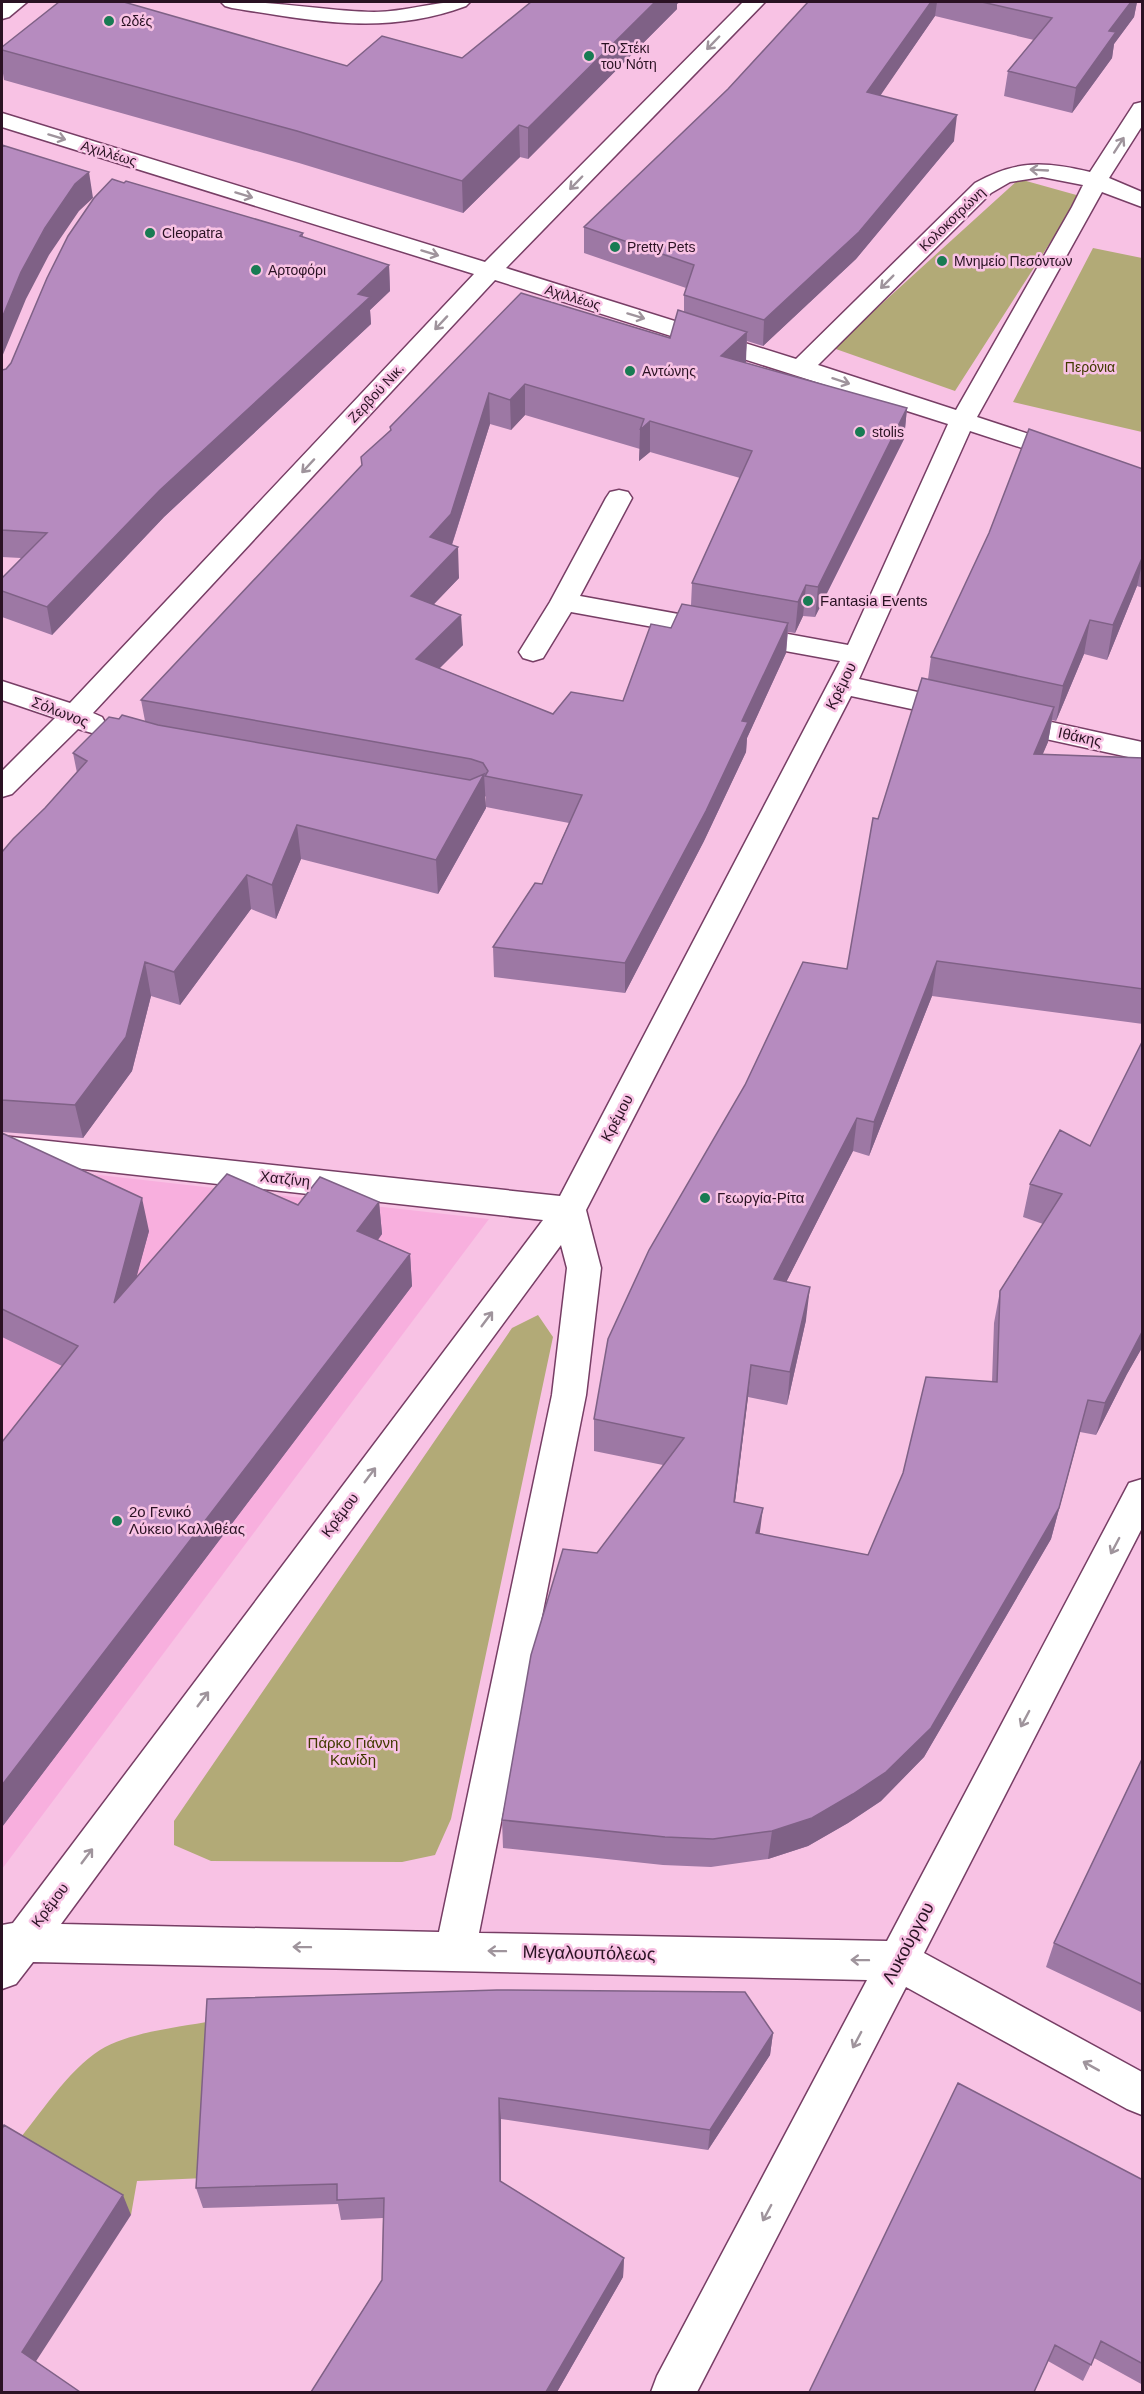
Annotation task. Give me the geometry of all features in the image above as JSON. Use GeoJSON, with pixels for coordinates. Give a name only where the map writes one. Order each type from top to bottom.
{"type":"FeatureCollection","features":[{"type":"Feature","properties":{"kind":"street"},"geometry":{"type":"LineString","coordinates":[[2,13],[16,2]]}},
{"type":"Feature","properties":{"kind":"street"},"geometry":{"type":"LineString","coordinates":[[232,2],[306,13],[382,18],[427,14],[459,2]]}},
{"type":"Feature","properties":{"kind":"street","name":"Ζερβού Νικ."},"geometry":{"type":"LineString","coordinates":[[2,787],[75,715],[490,271],[754,2]]}},
{"type":"Feature","properties":{"kind":"street"},"geometry":{"type":"LineString","coordinates":[[1096,181],[1143,109]]}},
{"type":"Feature","properties":{"kind":"street","name":"Αχιλλέως"},"geometry":{"type":"LineString","coordinates":[[2,120],[139,172],[490,271],[801,368],[1143,480]]}},
{"type":"Feature","properties":{"kind":"street","name":"Κολοκοτρώνη"},"geometry":{"type":"LineString","coordinates":[[801,368],[983,188],[998,177],[1016,170],[1038,169],[1096,181],[1143,201]]}},
{"type":"Feature","properties":{"kind":"street","name":"Κρέμου"},"geometry":{"type":"LineString","coordinates":[[8,1951],[569,1210],[843,685],[962,421],[1072,228],[1096,181]]}},
{"type":"Feature","properties":{"kind":"street"},"geometry":{"type":"LineString","coordinates":[[532,652],[564,602],[619,498]]}},
{"type":"Feature","properties":{"kind":"street"},"geometry":{"type":"LineString","coordinates":[[564,602],[856,655]]}},
{"type":"Feature","properties":{"kind":"street","name":"Ιθάκης"},"geometry":{"type":"LineString","coordinates":[[843,685],[1143,751]]}},
{"type":"Feature","properties":{"kind":"street","name":"Σόλωνος"},"geometry":{"type":"LineString","coordinates":[[2,690],[75,715],[121,736]]}},
{"type":"Feature","properties":{"kind":"street","name":"Χατζίνη"},"geometry":{"type":"LineString","coordinates":[[2,1148],[569,1210]]}},
{"type":"Feature","properties":{"kind":"street"},"geometry":{"type":"LineString","coordinates":[[455,1950],[569,1395],[584,1268],[569,1210]]}},
{"type":"Feature","properties":{"kind":"street","name":"Λυκούργου"},"geometry":{"type":"LineString","coordinates":[[673,2392],[1143,1494]]}},
{"type":"Feature","properties":{"kind":"street","name":"Μεγαλουπόλεως"},"geometry":{"type":"LineString","coordinates":[[8,1951],[455,1950],[899,1960],[1143,2094]]}},
{"type":"Feature","properties":{"kind":"shaded area"},"geometry":{"type":"Polygon","coordinates":[[[2,1164],[489,1219],[2,1869],[2,1164]]]}},
{"type":"Feature","properties":{"kind":"green space"},"geometry":{"type":"Polygon","coordinates":[[[1019,179],[1080,196],[955,391],[833,348],[1019,179]]]}},
{"type":"Feature","properties":{"kind":"green space","name":"Περόνια"},"geometry":{"type":"Polygon","coordinates":[[[1093,248],[1142,258],[1142,432],[1013,402],[1093,248]]]}},
{"type":"Feature","properties":{"kind":"green space","name":"Πάρκο Γιάννη Κανίδη"},"geometry":{"type":"Polygon","coordinates":[[[538,1315],[553,1337],[451,1819],[435,1855],[402,1862],[211,1861],[174,1845],[174,1821],[512,1328],[538,1315]]]}},
{"type":"Feature","properties":{"kind":"green space"},"geometry":{"type":"Polygon","coordinates":[[[213,2021],[205,2178],[137,2181],[131,2215],[14,2146],[65,2081],[88,2058],[100,2050],[140,2034],[213,2021]]]}},
{"type":"Feature","properties":{"kind":"building"},"geometry":{"type":"Polygon","coordinates":[[[59,2],[124,2],[347,66],[382,36],[462,58],[531,2],[655,2],[528,128],[519,125],[462,181],[297,131],[2,50],[2,47],[59,2]]]}},
{"type":"Feature","properties":{"kind":"building"},"geometry":{"type":"Polygon","coordinates":[[[808,2],[931,2],[867,92],[957,115],[859,232],[764,320],[684,295],[694,265],[584,227],[728,89],[808,2]]]}},
{"type":"Feature","properties":{"kind":"building"},"geometry":{"type":"Polygon","coordinates":[[[982,2],[1131,2],[1109,31],[1116,32],[1076,88],[1008,71],[1052,18],[982,2]]]}},
{"type":"Feature","properties":{"kind":"building"},"geometry":{"type":"Polygon","coordinates":[[[2,145],[89,172],[75,184],[45,228],[21,272],[2,318],[2,145]]]}},
{"type":"Feature","properties":{"kind":"building"},"geometry":{"type":"Polygon","coordinates":[[[112,179],[124,183],[126,181],[303,233],[300,236],[389,265],[358,294],[370,297],[160,490],[47,607],[2,591],[2,578],[47,533],[2,530],[2,370],[11,363],[47,278],[68,236],[94,198],[112,179]]]}},
{"type":"Feature","properties":{"kind":"building"},"geometry":{"type":"Polygon","coordinates":[[[521,293],[670,338],[678,310],[747,332],[721,356],[907,408],[818,587],[806,585],[798,602],[692,583],[752,451],[650,421],[640,430],[644,419],[525,384],[510,400],[489,393],[451,514],[430,537],[458,547],[411,596],[461,615],[416,659],[553,714],[571,692],[623,701],[651,624],[671,628],[682,604],[788,623],[742,721],[748,722],[706,811],[625,963],[493,947],[535,883],[542,884],[582,795],[485,776],[488,771],[483,763],[471,759],[141,700],[362,465],[361,457],[391,430],[390,427],[521,293]]]}},
{"type":"Feature","properties":{"kind":"building"},"geometry":{"type":"Polygon","coordinates":[[[1029,429],[1143,469],[1143,556],[1113,625],[1090,620],[1063,686],[931,657],[989,533],[1029,429]]]}},
{"type":"Feature","properties":{"kind":"building"},"geometry":{"type":"Polygon","coordinates":[[[922,678],[1054,707],[1034,754],[1143,758],[1143,989],[937,961],[874,1122],[857,1118],[774,1279],[810,1287],[790,1372],[751,1365],[734,1502],[763,1508],[756,1533],[868,1555],[903,1473],[926,1377],[997,1382],[1000,1291],[1062,1194],[1030,1184],[1060,1130],[1090,1146],[1143,1040],[1143,1330],[1105,1403],[1088,1400],[1059,1508],[931,1728],[886,1772],[812,1818],[772,1831],[713,1839],[665,1837],[502,1820],[531,1655],[563,1549],[597,1553],[684,1438],[594,1419],[608,1339],[649,1250],[745,1085],[803,962],[847,969],[873,818],[878,819],[922,678]]]}},
{"type":"Feature","properties":{"kind":"building"},"geometry":{"type":"Polygon","coordinates":[[[122,715],[158,725],[470,780],[484,774],[436,860],[297,825],[272,885],[247,875],[174,972],[145,962],[126,1037],[75,1105],[2,1100],[2,852],[87,761],[73,753],[109,717],[119,719],[122,715]]]}},
{"type":"Feature","properties":{"kind":"building"},"geometry":{"type":"Polygon","coordinates":[[[2,1133],[142,1198],[114,1303],[227,1174],[298,1205],[320,1177],[379,1202],[357,1231],[410,1254],[2,1785],[2,1442],[78,1346],[2,1309],[2,1133]]]}},
{"type":"Feature","properties":{"kind":"building"},"geometry":{"type":"Polygon","coordinates":[[[1143,1757],[1143,1985],[1054,1943],[1143,1757]]]}},
{"type":"Feature","properties":{"kind":"building"},"geometry":{"type":"Polygon","coordinates":[[[497,1990],[745,1992],[773,2033],[710,2130],[499,2098],[500,2181],[624,2258],[546,2392],[311,2392],[382,2280],[384,2198],[337,2200],[337,2184],[196,2188],[207,1999],[497,1990]]]}},
{"type":"Feature","properties":{"kind":"building"},"geometry":{"type":"Polygon","coordinates":[[[958,2083],[1143,2180],[1143,2364],[1101,2341],[1091,2365],[1055,2345],[1034,2392],[809,2392],[958,2083]]]}},
{"type":"Feature","properties":{"kind":"building"},"geometry":{"type":"Polygon","coordinates":[[[4,2125],[123,2195],[22,2352],[80,2392],[2,2392],[2,2129],[4,2125]]]}},
{"type":"Feature","properties":{"kind":"place","name":"Ωδές"},"geometry":{"type":"Point","coordinates":[109,21]}},
{"type":"Feature","properties":{"kind":"place","name":"Το Στέκι του Νότη"},"geometry":{"type":"Point","coordinates":[589,56]}},
{"type":"Feature","properties":{"kind":"place","name":"Cleopatra"},"geometry":{"type":"Point","coordinates":[150,233]}},
{"type":"Feature","properties":{"kind":"place","name":"Pretty Pets"},"geometry":{"type":"Point","coordinates":[615,247]}},
{"type":"Feature","properties":{"kind":"place","name":"Μνημείο Πεσόντων"},"geometry":{"type":"Point","coordinates":[942,261]}},
{"type":"Feature","properties":{"kind":"place","name":"Αρτοφόρι"},"geometry":{"type":"Point","coordinates":[256,270]}},
{"type":"Feature","properties":{"kind":"place","name":"Αντώνης"},"geometry":{"type":"Point","coordinates":[630,371]}},
{"type":"Feature","properties":{"kind":"place","name":"stolis"},"geometry":{"type":"Point","coordinates":[860,432]}},
{"type":"Feature","properties":{"kind":"place","name":"Fantasia Events"},"geometry":{"type":"Point","coordinates":[808,601]}},
{"type":"Feature","properties":{"kind":"place","name":"Γεωργία-Ρίτα"},"geometry":{"type":"Point","coordinates":[705,1198]}},
{"type":"Feature","properties":{"kind":"place","name":"2ο Γενικό Λύκειο Καλλιθέας"},"geometry":{"type":"Point","coordinates":[117,1521]}}]}
